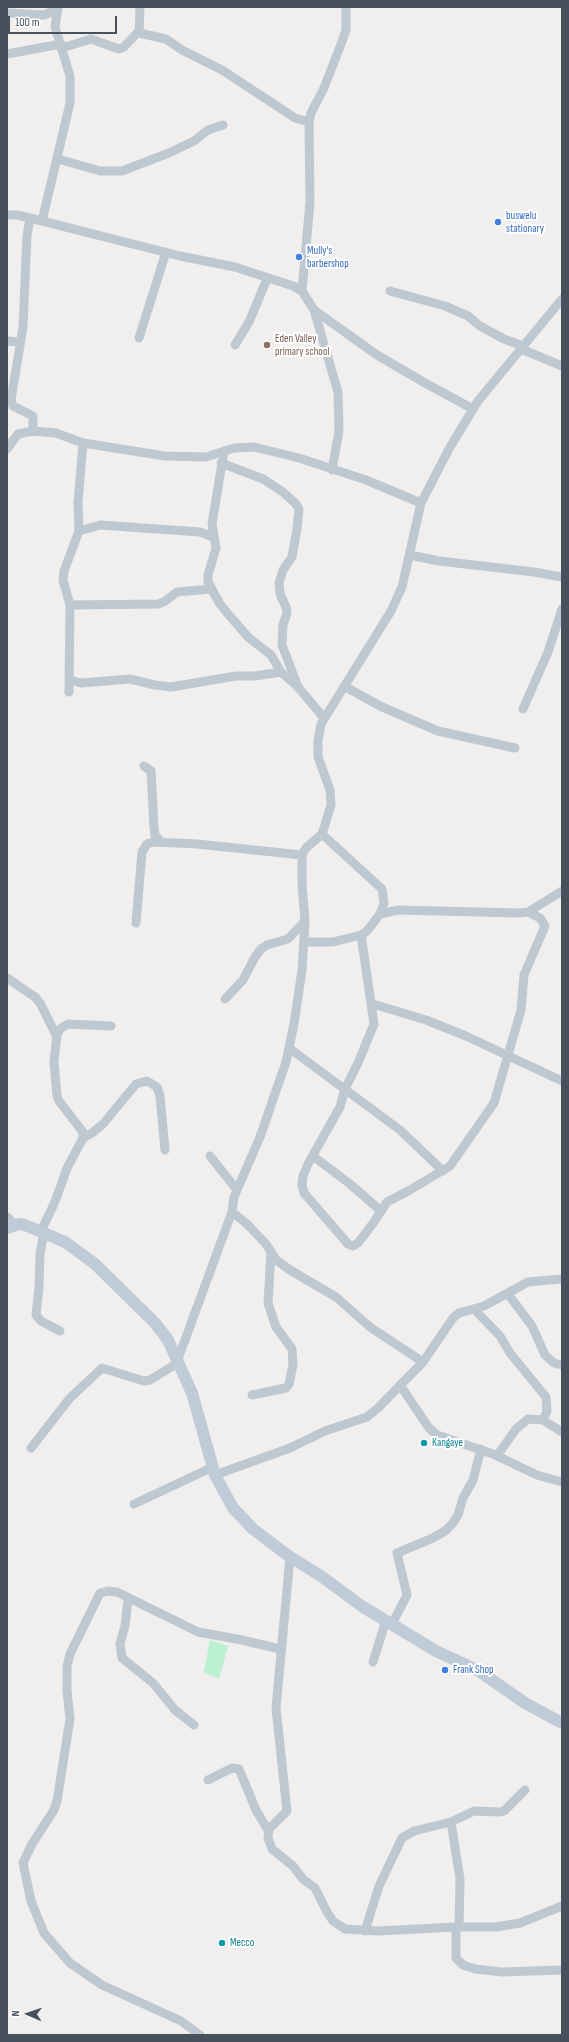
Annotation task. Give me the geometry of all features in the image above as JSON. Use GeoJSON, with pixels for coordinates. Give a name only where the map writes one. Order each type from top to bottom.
{"type":"FeatureCollection","features":[{"type":"Feature","properties":{"kind":"street"},"geometry":{"type":"LineString","coordinates":[[140,7],[140,33]]}},
{"type":"Feature","properties":{"kind":"street"},"geometry":{"type":"LineString","coordinates":[[302,291],[310,202],[309,122],[311,113],[324,88],[342,44],[346,30],[346,7]]}},
{"type":"Feature","properties":{"kind":"street"},"geometry":{"type":"LineString","coordinates":[[7,12],[44,15],[57,8]]}},
{"type":"Feature","properties":{"kind":"street"},"geometry":{"type":"LineString","coordinates":[[55,27],[57,8]]}},
{"type":"Feature","properties":{"kind":"street"},"geometry":{"type":"LineString","coordinates":[[42,221],[58,159],[70,103],[70,76],[62,46],[55,27],[44,15]]}},
{"type":"Feature","properties":{"kind":"street"},"geometry":{"type":"LineString","coordinates":[[7,54],[62,46],[92,39],[119,48],[124,47],[136,34],[140,33],[166,39],[182,50],[222,70],[295,118],[309,122]]}},
{"type":"Feature","properties":{"kind":"street"},"geometry":{"type":"LineString","coordinates":[[58,159],[100,171],[122,172],[169,153],[194,141],[208,130],[223,125]]}},
{"type":"Feature","properties":{"kind":"street"},"geometry":{"type":"LineString","coordinates":[[7,215],[17,215],[166,252],[235,267],[293,286],[302,291],[314,310],[338,392],[339,431],[332,470]]}},
{"type":"Feature","properties":{"kind":"street"},"geometry":{"type":"LineString","coordinates":[[30,219],[27,235],[25,305],[11,400],[13,406],[33,416],[33,430]]}},
{"type":"Feature","properties":{"kind":"street"},"geometry":{"type":"LineString","coordinates":[[139,338],[166,252]]}},
{"type":"Feature","properties":{"kind":"street"},"geometry":{"type":"LineString","coordinates":[[235,345],[249,322],[268,279]]}},
{"type":"Feature","properties":{"kind":"street"},"geometry":{"type":"LineString","coordinates":[[390,291],[445,306],[468,316],[480,326],[504,339],[562,366]]}},
{"type":"Feature","properties":{"kind":"street"},"geometry":{"type":"LineString","coordinates":[[31,1448],[70,1398],[102,1368],[144,1381],[150,1380],[178,1360],[232,1212],[234,1197],[267,1118],[289,1048],[302,970],[304,942],[305,921],[302,884],[302,855],[306,848],[322,834],[331,805],[330,790],[318,757],[318,742],[324,718],[391,611],[402,587],[421,503],[441,464],[473,409],[562,300]]}},
{"type":"Feature","properties":{"kind":"street"},"geometry":{"type":"LineString","coordinates":[[314,310],[377,355],[473,409]]}},
{"type":"Feature","properties":{"kind":"street"},"geometry":{"type":"LineString","coordinates":[[7,341],[20,342]]}},
{"type":"Feature","properties":{"kind":"street"},"geometry":{"type":"LineString","coordinates":[[7,449],[18,434],[33,430],[56,433],[82,443],[165,456],[206,457],[234,448],[254,447],[299,458],[377,484],[421,503]]}},
{"type":"Feature","properties":{"kind":"street"},"geometry":{"type":"LineString","coordinates":[[69,692],[70,604],[63,580],[64,571],[79,531],[78,503],[82,443]]}},
{"type":"Feature","properties":{"kind":"street"},"geometry":{"type":"LineString","coordinates":[[224,451],[212,524],[216,548],[208,575],[211,589],[228,614],[249,638],[271,655],[282,672],[298,687],[324,718]]}},
{"type":"Feature","properties":{"kind":"street"},"geometry":{"type":"LineString","coordinates":[[221,463],[263,479],[287,496],[296,504],[298,509],[297,529],[292,557],[283,570],[279,583],[280,594],[287,613],[283,625],[282,645],[298,687]]}},
{"type":"Feature","properties":{"kind":"street"},"geometry":{"type":"LineString","coordinates":[[200,532],[212,524]]}},
{"type":"Feature","properties":{"kind":"street"},"geometry":{"type":"LineString","coordinates":[[79,531],[100,526],[200,532],[213,537]]}},
{"type":"Feature","properties":{"kind":"street"},"geometry":{"type":"LineString","coordinates":[[410,555],[439,562],[529,571],[562,577]]}},
{"type":"Feature","properties":{"kind":"street"},"geometry":{"type":"LineString","coordinates":[[70,604],[158,604],[164,602],[177,592],[211,589]]}},
{"type":"Feature","properties":{"kind":"street"},"geometry":{"type":"LineString","coordinates":[[523,709],[548,652],[562,610]]}},
{"type":"Feature","properties":{"kind":"street"},"geometry":{"type":"LineString","coordinates":[[70,680],[81,683],[130,679],[171,687],[236,676],[255,676],[282,672]]}},
{"type":"Feature","properties":{"kind":"street"},"geometry":{"type":"LineString","coordinates":[[344,686],[380,706],[438,731],[515,748]]}},
{"type":"Feature","properties":{"kind":"street"},"geometry":{"type":"LineString","coordinates":[[144,766],[151,771],[154,828],[155,835],[160,841]]}},
{"type":"Feature","properties":{"kind":"street"},"geometry":{"type":"LineString","coordinates":[[304,942],[332,942],[361,935],[367,931],[380,914],[384,903],[382,890],[322,834]]}},
{"type":"Feature","properties":{"kind":"street"},"geometry":{"type":"LineString","coordinates":[[136,923],[142,852],[147,844],[160,841],[302,855]]}},
{"type":"Feature","properties":{"kind":"street"},"geometry":{"type":"LineString","coordinates":[[380,914],[398,910],[528,912],[562,891]]}},
{"type":"Feature","properties":{"kind":"street"},"geometry":{"type":"LineString","coordinates":[[361,935],[373,1004],[374,1024],[358,1063],[345,1089],[340,1107],[312,1156],[303,1176],[302,1185],[304,1193],[348,1244],[353,1246],[358,1243],[387,1202],[443,1171],[456,1160],[483,1115],[494,1103],[521,1010],[524,975],[546,926],[540,918],[528,912]]}},
{"type":"Feature","properties":{"kind":"street"},"geometry":{"type":"LineString","coordinates":[[225,999],[244,980],[255,957],[261,949],[267,945],[288,939],[305,921]]}},
{"type":"Feature","properties":{"kind":"street"},"geometry":{"type":"LineString","coordinates":[[7,978],[35,997],[40,1003],[57,1037]]}},
{"type":"Feature","properties":{"kind":"street"},"geometry":{"type":"LineString","coordinates":[[373,1004],[426,1020],[466,1036],[535,1067],[562,1081]]}},
{"type":"Feature","properties":{"kind":"street"},"geometry":{"type":"LineString","coordinates":[[60,1332],[41,1321],[36,1315],[42,1231],[68,1166],[83,1138],[83,1132],[61,1105],[57,1096],[54,1062],[57,1037],[60,1029],[68,1024],[111,1026]]}},
{"type":"Feature","properties":{"kind":"street"},"geometry":{"type":"LineString","coordinates":[[289,1048],[400,1130],[443,1171]]}},
{"type":"Feature","properties":{"kind":"street"},"geometry":{"type":"LineString","coordinates":[[83,1138],[103,1124],[136,1084],[147,1081],[157,1087],[160,1096],[165,1150]]}},
{"type":"Feature","properties":{"kind":"street"},"geometry":{"type":"LineString","coordinates":[[210,1156],[237,1190]]}},
{"type":"Feature","properties":{"kind":"street"},"geometry":{"type":"LineString","coordinates":[[312,1156],[350,1184],[381,1211]]}},
{"type":"Feature","properties":{"kind":"street"},"geometry":{"type":"LineString","coordinates":[[232,1212],[247,1224],[276,1260],[336,1297],[370,1327],[424,1362]]}},
{"type":"Feature","properties":{"kind":"street"},"geometry":{"type":"LineString","coordinates":[[10,1224],[25,1225],[66,1242],[95,1264],[155,1323],[168,1340],[192,1393],[214,1471],[233,1508],[253,1529],[290,1557],[321,1576],[363,1607],[436,1651],[479,1671],[531,1706],[562,1723]]}},
{"type":"Feature","properties":{"kind":"street"},"geometry":{"type":"LineString","coordinates":[[252,1395],[286,1388],[289,1384],[293,1366],[292,1349],[276,1327],[268,1303],[271,1252]]}},
{"type":"Feature","properties":{"kind":"street"},"geometry":{"type":"LineString","coordinates":[[134,1504],[214,1471],[290,1448],[325,1431],[366,1417],[424,1362],[453,1318],[459,1313],[474,1309],[508,1294],[528,1282],[562,1279]]}},
{"type":"Feature","properties":{"kind":"street"},"geometry":{"type":"LineString","coordinates":[[508,1294],[532,1326],[545,1355],[554,1363],[562,1365]]}},
{"type":"Feature","properties":{"kind":"street"},"geometry":{"type":"LineString","coordinates":[[474,1309],[500,1336],[510,1353],[546,1397],[547,1411],[543,1420]]}},
{"type":"Feature","properties":{"kind":"street"},"geometry":{"type":"LineString","coordinates":[[400,1386],[429,1428],[437,1435],[497,1456],[537,1476],[562,1482]]}},
{"type":"Feature","properties":{"kind":"street"},"geometry":{"type":"LineString","coordinates":[[497,1456],[520,1423],[532,1418],[543,1420],[562,1432]]}},
{"type":"Feature","properties":{"kind":"street"},"geometry":{"type":"LineString","coordinates":[[373,1662],[389,1622],[407,1595],[397,1553],[433,1538],[445,1531],[452,1524],[458,1515],[462,1498],[473,1480],[481,1450]]}},
{"type":"Feature","properties":{"kind":"street"},"geometry":{"type":"LineString","coordinates":[[290,1557],[280,1649],[276,1721],[287,1811],[273,1823],[269,1832],[268,1838],[272,1850],[287,1861],[303,1879],[315,1888],[327,1912],[334,1921],[345,1929],[365,1931],[458,1927],[496,1928],[520,1923],[562,1906]]}},
{"type":"Feature","properties":{"kind":"street"},"geometry":{"type":"LineString","coordinates":[[200,2035],[181,2021],[102,1985],[70,1964],[44,1933],[31,1901],[23,1869],[23,1863],[26,1855],[46,1825],[57,1802],[70,1719],[67,1678],[70,1654],[100,1593],[112,1591],[198,1632],[280,1649]]}},
{"type":"Feature","properties":{"kind":"street"},"geometry":{"type":"LineString","coordinates":[[128,1599],[125,1626],[120,1644],[122,1658],[153,1683],[175,1710],[194,1725]]}},
{"type":"Feature","properties":{"kind":"street"},"geometry":{"type":"LineString","coordinates":[[208,1780],[232,1768],[239,1769],[256,1810],[269,1832]]}},
{"type":"Feature","properties":{"kind":"street"},"geometry":{"type":"LineString","coordinates":[[365,1931],[379,1886],[402,1838],[414,1831],[451,1822],[474,1811],[504,1811],[525,1790]]}},
{"type":"Feature","properties":{"kind":"street"},"geometry":{"type":"LineString","coordinates":[[451,1822],[460,1878],[456,1958],[464,1965],[475,1969],[502,1972],[562,1970]]}},
{"type":"Feature","properties":{"kind":"green space"},"geometry":{"type":"Polygon","coordinates":[[[210,1640],[228,1646],[219,1679],[204,1672],[210,1640]]]}},
{"type":"Feature","properties":{"kind":"place","name":"buswelu stationary"},"geometry":{"type":"Point","coordinates":[498,222]}},
{"type":"Feature","properties":{"kind":"place","name":"Mully's barbershop"},"geometry":{"type":"Point","coordinates":[299,257]}},
{"type":"Feature","properties":{"kind":"place","name":"Eden Valley primary school"},"geometry":{"type":"Point","coordinates":[267,345]}},
{"type":"Feature","properties":{"kind":"place","name":"Kangaye"},"geometry":{"type":"Point","coordinates":[424,1443]}},
{"type":"Feature","properties":{"kind":"place","name":"Frank Shop"},"geometry":{"type":"Point","coordinates":[445,1670]}},
{"type":"Feature","properties":{"kind":"place","name":"Mecco"},"geometry":{"type":"Point","coordinates":[222,1943]}}]}
